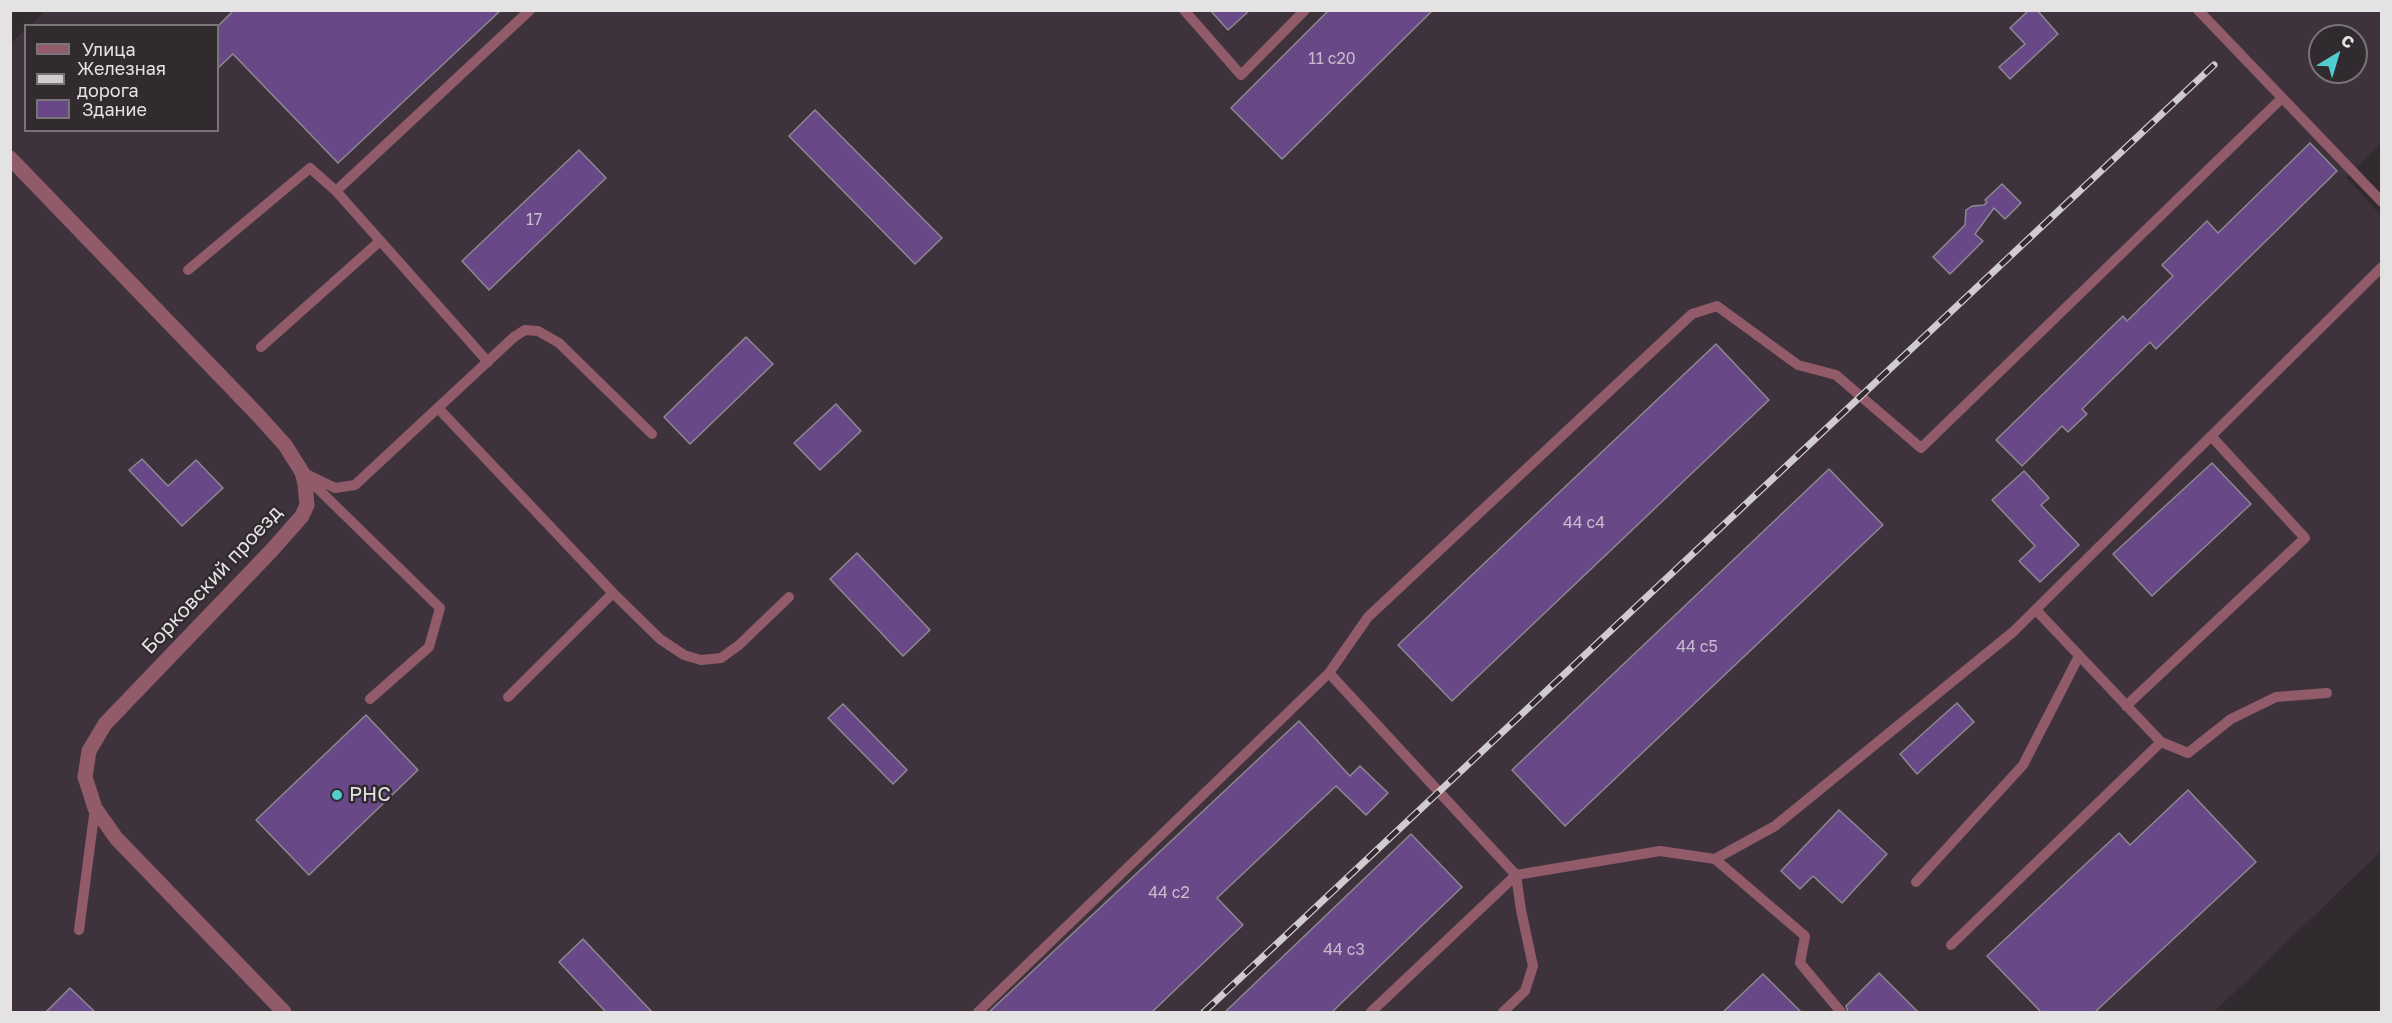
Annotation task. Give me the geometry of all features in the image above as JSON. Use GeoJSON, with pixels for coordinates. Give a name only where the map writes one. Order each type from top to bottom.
{"type":"FeatureCollection","features":[{"type":"Feature","properties":{"kind":"street","name":"Борковский проезд"},"geometry":{"type":"LineString","coordinates":[[10,158],[257,414],[285,445],[302,472],[308,493],[307,505],[302,516],[105,724],[89,751],[85,777],[95,808],[116,838],[284,1012]]}},
{"type":"Feature","properties":{"kind":"lane"},"geometry":{"type":"LineString","coordinates":[[336,191],[530,10]]}},
{"type":"Feature","properties":{"kind":"lane"},"geometry":{"type":"LineString","coordinates":[[1184,10],[1241,75],[1305,10]]}},
{"type":"Feature","properties":{"kind":"lane"},"geometry":{"type":"LineString","coordinates":[[2198,10],[2382,202]]}},
{"type":"Feature","properties":{"kind":"lane"},"geometry":{"type":"LineString","coordinates":[[978,1012],[1329,674],[1368,617],[1692,314],[1718,306],[1798,365],[1836,375],[1921,448],[2282,98]]}},
{"type":"Feature","properties":{"kind":"lane"},"geometry":{"type":"LineString","coordinates":[[188,270],[310,168],[336,191],[488,362]]}},
{"type":"Feature","properties":{"kind":"lane"},"geometry":{"type":"LineString","coordinates":[[261,347],[380,241]]}},
{"type":"Feature","properties":{"kind":"lane"},"geometry":{"type":"LineString","coordinates":[[1715,859],[1775,826],[2013,632],[2382,267]]}},
{"type":"Feature","properties":{"kind":"lane"},"geometry":{"type":"LineString","coordinates":[[302,472],[335,488],[355,485],[525,330],[538,331],[559,343],[652,434]]}},
{"type":"Feature","properties":{"kind":"lane"},"geometry":{"type":"LineString","coordinates":[[438,408],[613,593],[660,639],[684,655],[701,660],[721,658],[739,645],[789,597]]}},
{"type":"Feature","properties":{"kind":"lane"},"geometry":{"type":"LineString","coordinates":[[2126,706],[2305,538],[2211,436]]}},
{"type":"Feature","properties":{"kind":"lane"},"geometry":{"type":"LineString","coordinates":[[302,472],[440,608],[429,647],[370,699]]}},
{"type":"Feature","properties":{"kind":"lane"},"geometry":{"type":"LineString","coordinates":[[508,697],[613,593]]}},
{"type":"Feature","properties":{"kind":"lane"},"geometry":{"type":"LineString","coordinates":[[2036,610],[2161,742],[2188,753],[2231,719],[2276,697],[2327,693]]}},
{"type":"Feature","properties":{"kind":"lane"},"geometry":{"type":"LineString","coordinates":[[1916,882],[2023,765],[2079,656]]}},
{"type":"Feature","properties":{"kind":"lane"},"geometry":{"type":"LineString","coordinates":[[1329,674],[1516,875],[1533,966],[1525,991],[1503,1012]]}},
{"type":"Feature","properties":{"kind":"lane"},"geometry":{"type":"LineString","coordinates":[[1951,945],[2161,742]]}},
{"type":"Feature","properties":{"kind":"lane"},"geometry":{"type":"LineString","coordinates":[[79,930],[95,808]]}},
{"type":"Feature","properties":{"kind":"lane"},"geometry":{"type":"LineString","coordinates":[[1371,1012],[1516,875],[1660,851],[1715,859],[1805,936],[1800,963],[1841,1012]]}},
{"type":"Feature","properties":{"kind":"shaded area"},"geometry":{"type":"Polygon","coordinates":[[[45,11],[2381,11],[2381,143],[2346,177],[2381,216],[2381,851],[2214,1012],[11,1012],[11,44],[24,30],[24,132],[219,132],[219,24],[31,24],[45,11]]]}},
{"type":"Feature","properties":{"kind":"building"},"geometry":{"type":"Polygon","coordinates":[[[234,10],[501,10],[338,163],[233,54],[219,67],[219,25],[234,10]]]}},
{"type":"Feature","properties":{"kind":"building"},"geometry":{"type":"Polygon","coordinates":[[[1210,10],[1250,10],[1228,30],[1210,10]]]}},
{"type":"Feature","properties":{"kind":"building"},"geometry":{"type":"Polygon","coordinates":[[[1329,10],[1433,10],[1282,159],[1231,108],[1329,10]]]}},
{"type":"Feature","properties":{"kind":"building"},"geometry":{"type":"Polygon","coordinates":[[[2029,10],[2037,10],[2058,34],[2010,79],[1999,67],[2025,44],[2010,28],[2029,10]]]}},
{"type":"Feature","properties":{"kind":"building"},"geometry":{"type":"Polygon","coordinates":[[[815,110],[942,238],[915,264],[789,136],[815,110]]]}},
{"type":"Feature","properties":{"kind":"building"},"geometry":{"type":"Polygon","coordinates":[[[2310,143],[2337,171],[2156,349],[2150,342],[2082,409],[2087,414],[2068,432],[2062,426],[2022,466],[1996,440],[2123,316],[2127,321],[2173,276],[2162,265],[2207,221],[2218,233],[2310,143]]]}},
{"type":"Feature","properties":{"kind":"building"},"geometry":{"type":"Polygon","coordinates":[[[579,150],[606,178],[489,290],[462,261],[579,150]]]}},
{"type":"Feature","properties":{"kind":"building"},"geometry":{"type":"Polygon","coordinates":[[[2002,184],[2021,203],[2005,219],[1994,208],[1975,234],[1983,241],[1950,274],[1933,257],[1965,225],[1966,210],[1972,206],[1984,205],[1987,202],[1985,200],[2002,184]]]}},
{"type":"Feature","properties":{"kind":"building"},"geometry":{"type":"Polygon","coordinates":[[[746,337],[773,364],[690,444],[664,417],[746,337]]]}},
{"type":"Feature","properties":{"kind":"building"},"geometry":{"type":"Polygon","coordinates":[[[1716,344],[1769,400],[1452,701],[1398,645],[1716,344]]]}},
{"type":"Feature","properties":{"kind":"building"},"geometry":{"type":"Polygon","coordinates":[[[836,404],[861,431],[820,470],[794,443],[836,404]]]}},
{"type":"Feature","properties":{"kind":"building"},"geometry":{"type":"Polygon","coordinates":[[[142,459],[168,486],[196,460],[223,488],[182,526],[129,470],[142,459]]]}},
{"type":"Feature","properties":{"kind":"building"},"geometry":{"type":"Polygon","coordinates":[[[2212,463],[2251,504],[2152,596],[2113,554],[2212,463]]]}},
{"type":"Feature","properties":{"kind":"building"},"geometry":{"type":"Polygon","coordinates":[[[1829,469],[1883,525],[1565,826],[1512,770],[1829,469]]]}},
{"type":"Feature","properties":{"kind":"building"},"geometry":{"type":"Polygon","coordinates":[[[2024,471],[2049,498],[2041,505],[2079,545],[2040,582],[2019,561],[2035,546],[1992,500],[2024,471]]]}},
{"type":"Feature","properties":{"kind":"building"},"geometry":{"type":"Polygon","coordinates":[[[857,553],[930,630],[903,656],[830,579],[857,553]]]}},
{"type":"Feature","properties":{"kind":"building"},"geometry":{"type":"Polygon","coordinates":[[[1957,703],[1974,722],[1917,774],[1900,754],[1957,703]]]}},
{"type":"Feature","properties":{"kind":"building"},"geometry":{"type":"Polygon","coordinates":[[[843,704],[907,770],[893,784],[828,718],[843,704]]]}},
{"type":"Feature","properties":{"kind":"building","name":"РНС"},"geometry":{"type":"Polygon","coordinates":[[[366,715],[418,770],[309,875],[256,820],[366,715]]]}},
{"type":"Feature","properties":{"kind":"building"},"geometry":{"type":"Polygon","coordinates":[[[1299,721],[1350,776],[1360,766],[1388,793],[1366,815],[1336,786],[1217,898],[1243,925],[1152,1012],[989,1012],[1299,721]]]}},
{"type":"Feature","properties":{"kind":"building"},"geometry":{"type":"Polygon","coordinates":[[[2188,790],[2256,862],[2095,1012],[2041,1012],[1987,956],[2119,833],[2130,845],[2188,790]]]}},
{"type":"Feature","properties":{"kind":"building"},"geometry":{"type":"Polygon","coordinates":[[[1839,810],[1887,854],[1842,903],[1813,876],[1800,889],[1781,871],[1839,810]]]}},
{"type":"Feature","properties":{"kind":"building"},"geometry":{"type":"Polygon","coordinates":[[[1411,834],[1462,887],[1332,1012],[1225,1012],[1411,834]]]}},
{"type":"Feature","properties":{"kind":"building"},"geometry":{"type":"Polygon","coordinates":[[[583,939],[652,1012],[606,1012],[559,962],[583,939]]]}},
{"type":"Feature","properties":{"kind":"building"},"geometry":{"type":"Polygon","coordinates":[[[1879,973],[1918,1012],[1848,1012],[1846,1006],[1879,973]]]}},
{"type":"Feature","properties":{"kind":"building"},"geometry":{"type":"Polygon","coordinates":[[[1763,974],[1801,1012],[1723,1012],[1763,974]]]}},
{"type":"Feature","properties":{"kind":"building"},"geometry":{"type":"Polygon","coordinates":[[[70,988],[95,1012],[46,1012],[70,988]]]}},
{"type":"Feature","properties":{"kind":"railway"},"geometry":{"type":"LineString","coordinates":[[1204,1012],[2214,65]]}},
{"type":"Feature","properties":{"kind":"place","name":"РНС"},"geometry":{"type":"Point","coordinates":[337,795]}}]}
